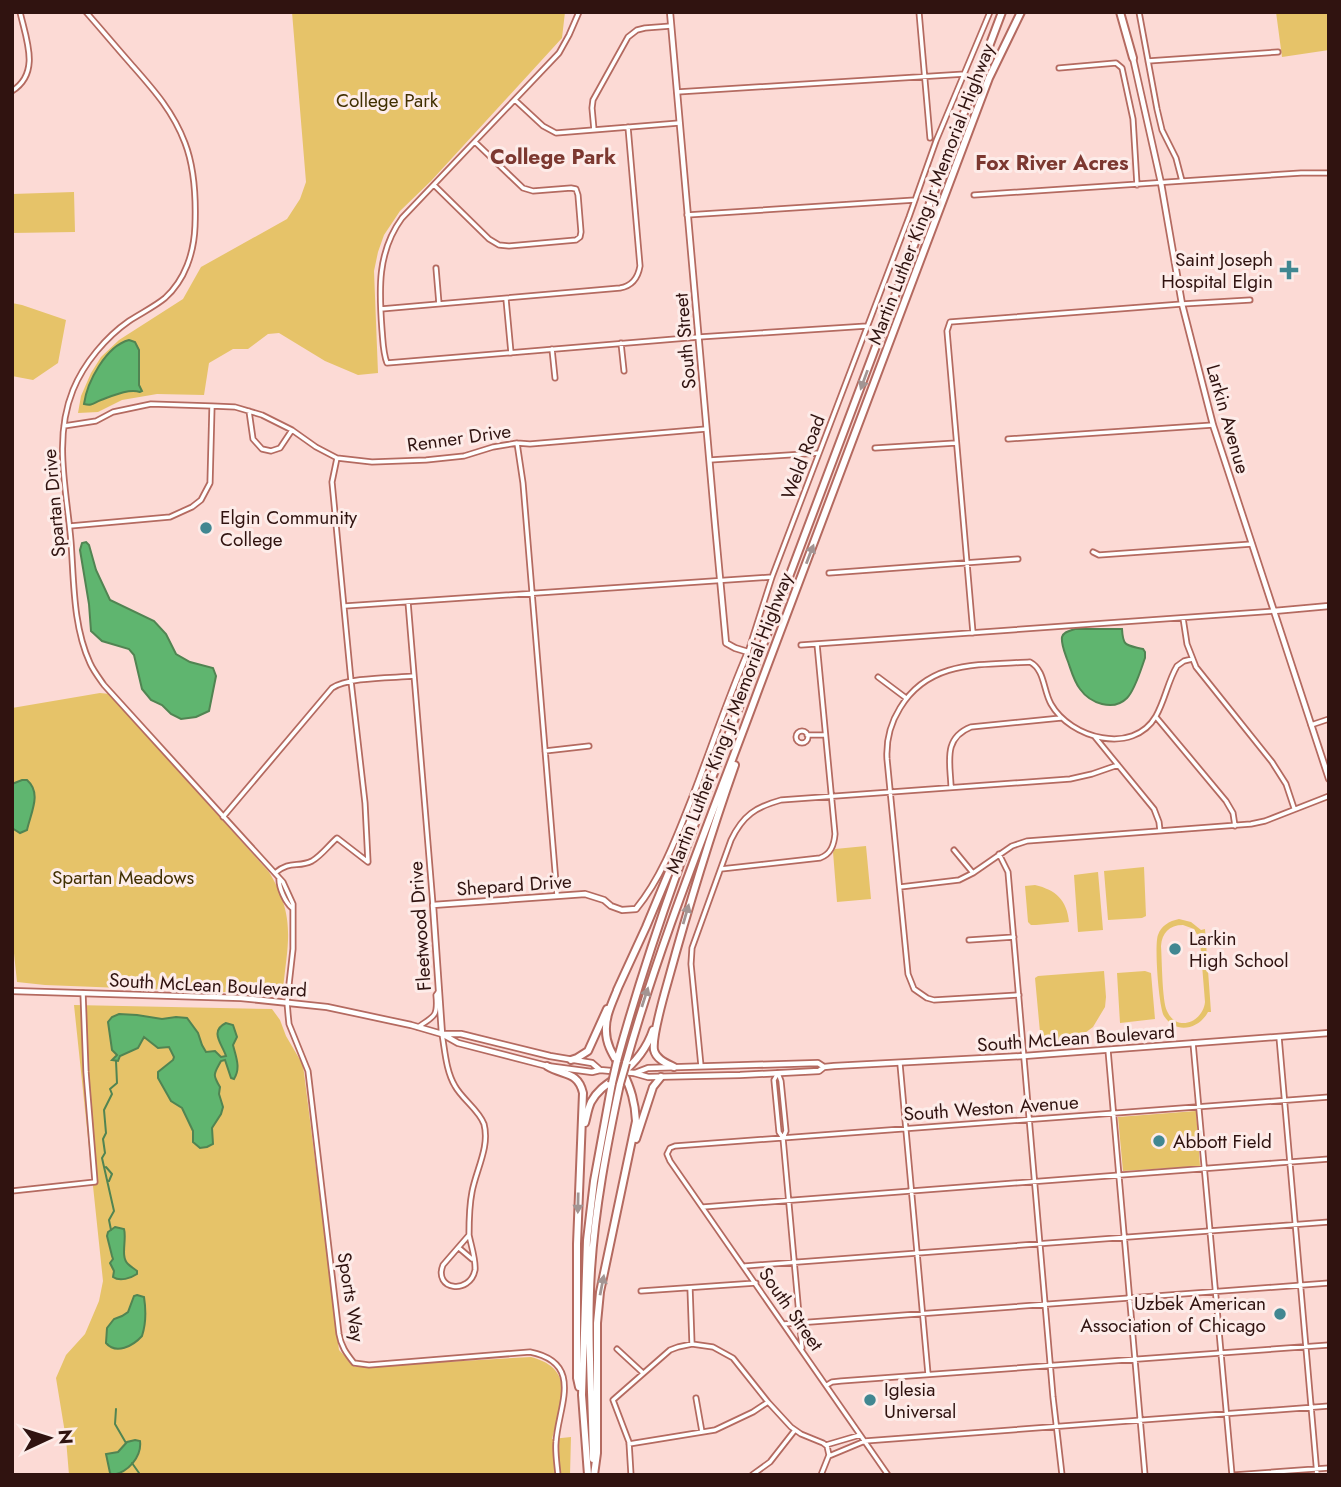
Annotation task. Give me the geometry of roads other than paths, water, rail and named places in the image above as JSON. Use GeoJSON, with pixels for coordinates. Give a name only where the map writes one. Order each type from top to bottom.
{"type":"FeatureCollection","features":[{"type":"Feature","properties":{"kind":"highway","name":"Martin Luther King Jr Memorial Highway"},"geometry":{"type":"LineString","coordinates":[[587,1475],[582,1395],[587,1240],[594,1181],[612,1083],[635,997],[707,792],[1002,12]]}},
{"type":"Feature","properties":{"kind":"highway","name":"Martin Luther King Jr Memorial Highway"},"geometry":{"type":"LineString","coordinates":[[594,1475],[591,1272],[604,1165],[620,1084],[647,990],[673,912],[989,78],[1021,12]]}},
{"type":"Feature","properties":{"kind":"highway"},"geometry":{"type":"LineString","coordinates":[[1122,12],[1133,58]]}},
{"type":"Feature","properties":{"kind":"highway"},"geometry":{"type":"LineString","coordinates":[[674,1067],[655,1052],[654,1044],[661,1010],[683,925],[747,722]]}},
{"type":"Feature","properties":{"kind":"highway"},"geometry":{"type":"LineString","coordinates":[[571,1060],[588,1051],[646,927],[696,805],[707,792]]}},
{"type":"Feature","properties":{"kind":"highway"},"geometry":{"type":"LineString","coordinates":[[594,1475],[597,1453],[597,1323],[600,1292],[636,1121],[635,1102],[608,1046],[608,1015],[618,988]]}},
{"type":"Feature","properties":{"kind":"highway"},"geometry":{"type":"LineString","coordinates":[[582,1135],[591,1102],[601,1088],[623,1073],[646,1047],[661,1010]]}},
{"type":"Feature","properties":{"kind":"highway"},"geometry":{"type":"LineString","coordinates":[[547,1066],[578,1079],[583,1093],[577,1244],[577,1378],[582,1395]]}},
{"type":"Feature","properties":{"kind":"highway"},"geometry":{"type":"LineString","coordinates":[[628,1164],[653,1087],[662,1077]]}},
{"type":"Feature","properties":{"kind":"main road","name":"South Street"},"geometry":{"type":"LineString","coordinates":[[670,12],[726,643],[748,652]]}},
{"type":"Feature","properties":{"kind":"main road","name":"Larkin Avenue"},"geometry":{"type":"LineString","coordinates":[[1133,58],[1161,183],[1182,304],[1213,425],[1329,779]]}},
{"type":"Feature","properties":{"kind":"main road"},"geometry":{"type":"LineString","coordinates":[[1274,611],[1329,606]]}},
{"type":"Feature","properties":{"kind":"main road","name":"Weld Road"},"geometry":{"type":"LineString","coordinates":[[636,909],[648,895],[685,817],[748,652]]}},
{"type":"Feature","properties":{"kind":"main road","name":"Shepard Drive"},"geometry":{"type":"LineString","coordinates":[[433,905],[585,894],[622,910],[636,909]]}},
{"type":"Feature","properties":{"kind":"main road","name":"Fleetwood Drive"},"geometry":{"type":"LineString","coordinates":[[433,905],[442,1034]]}},
{"type":"Feature","properties":{"kind":"main road","name":"South McLean Boulevard"},"geometry":{"type":"LineString","coordinates":[[12,991],[241,998],[327,1007],[418,1027],[442,1034],[458,1043],[547,1066],[592,1072],[600,1070],[634,1073],[648,1077],[778,1073],[1329,1033]]}},
{"type":"Feature","properties":{"kind":"main road","name":"South McLean Boulevard"},"geometry":{"type":"LineString","coordinates":[[442,1034],[461,1034],[592,1063],[600,1070]]}},
{"type":"Feature","properties":{"kind":"main road","name":"South McLean Boulevard"},"geometry":{"type":"LineString","coordinates":[[634,1073],[648,1068],[701,1066],[818,1063],[824,1068]]}},
{"type":"Feature","properties":{"kind":"street"},"geometry":{"type":"LineString","coordinates":[[12,91],[21,85],[30,65],[20,12]]}},
{"type":"Feature","properties":{"kind":"street","name":"Spartan Drive"},"geometry":{"type":"LineString","coordinates":[[86,12],[172,114],[191,163],[195,191],[195,235],[180,281],[156,305],[119,328],[86,364],[72,390],[62,434],[63,469],[79,630],[90,664],[104,685],[283,881],[293,904],[293,949],[287,1002]]}},
{"type":"Feature","properties":{"kind":"street"},"geometry":{"type":"LineString","coordinates":[[579,12],[559,53],[402,218],[390,236],[381,271],[380,309],[387,363],[867,326]]}},
{"type":"Feature","properties":{"kind":"street"},"geometry":{"type":"LineString","coordinates":[[919,12],[930,138]]}},
{"type":"Feature","properties":{"kind":"street","name":"Weld Road"},"geometry":{"type":"LineString","coordinates":[[748,652],[772,576],[936,141],[990,12]]}},
{"type":"Feature","properties":{"kind":"street"},"geometry":{"type":"LineString","coordinates":[[1139,12],[1162,130],[1177,158],[1182,181]]}},
{"type":"Feature","properties":{"kind":"street"},"geometry":{"type":"LineString","coordinates":[[594,130],[593,100],[625,41],[636,30],[671,26]]}},
{"type":"Feature","properties":{"kind":"street"},"geometry":{"type":"LineString","coordinates":[[1148,61],[1278,52]]}},
{"type":"Feature","properties":{"kind":"street"},"geometry":{"type":"LineString","coordinates":[[1059,68],[1116,63],[1122,68],[1133,119],[1137,185]]}},
{"type":"Feature","properties":{"kind":"street"},"geometry":{"type":"LineString","coordinates":[[677,92],[965,74]]}},
{"type":"Feature","properties":{"kind":"street"},"geometry":{"type":"LineString","coordinates":[[516,100],[543,126],[554,132],[679,123]]}},
{"type":"Feature","properties":{"kind":"street"},"geometry":{"type":"LineString","coordinates":[[380,309],[624,287],[632,283],[637,276],[640,262],[628,127]]}},
{"type":"Feature","properties":{"kind":"street"},"geometry":{"type":"LineString","coordinates":[[434,186],[494,243],[503,246],[578,239],[581,232],[578,192],[574,188],[539,191],[523,188],[475,142]]}},
{"type":"Feature","properties":{"kind":"street"},"geometry":{"type":"LineString","coordinates":[[974,195],[1329,173]]}},
{"type":"Feature","properties":{"kind":"street"},"geometry":{"type":"LineString","coordinates":[[687,215],[915,200]]}},
{"type":"Feature","properties":{"kind":"street"},"geometry":{"type":"LineString","coordinates":[[436,268],[439,304]]}},
{"type":"Feature","properties":{"kind":"street"},"geometry":{"type":"LineString","coordinates":[[506,298],[511,353]]}},
{"type":"Feature","properties":{"kind":"street"},"geometry":{"type":"LineString","coordinates":[[974,632],[947,331],[950,322],[1250,300]]}},
{"type":"Feature","properties":{"kind":"street"},"geometry":{"type":"LineString","coordinates":[[621,343],[624,371]]}},
{"type":"Feature","properties":{"kind":"street"},"geometry":{"type":"LineString","coordinates":[[552,349],[555,378]]}},
{"type":"Feature","properties":{"kind":"street","name":"Renner Drive"},"geometry":{"type":"LineString","coordinates":[[64,426],[96,421],[113,412],[151,404],[235,407],[271,419],[337,458],[372,461],[426,460],[464,456],[517,443],[706,429]]}},
{"type":"Feature","properties":{"kind":"street"},"geometry":{"type":"LineString","coordinates":[[70,526],[168,518],[201,500],[209,483],[212,406]]}},
{"type":"Feature","properties":{"kind":"street"},"geometry":{"type":"LineString","coordinates":[[249,411],[253,439],[262,449],[280,449],[292,430]]}},
{"type":"Feature","properties":{"kind":"street"},"geometry":{"type":"LineString","coordinates":[[1008,439],[1213,425]]}},
{"type":"Feature","properties":{"kind":"street"},"geometry":{"type":"LineString","coordinates":[[517,443],[523,483],[556,895]]}},
{"type":"Feature","properties":{"kind":"street"},"geometry":{"type":"LineString","coordinates":[[876,448],[956,443]]}},
{"type":"Feature","properties":{"kind":"street"},"geometry":{"type":"LineString","coordinates":[[708,460],[819,453]]}},
{"type":"Feature","properties":{"kind":"street"},"geometry":{"type":"LineString","coordinates":[[275,873],[287,865],[303,864],[315,859],[337,838],[368,862],[365,803],[332,482],[337,458]]}},
{"type":"Feature","properties":{"kind":"street"},"geometry":{"type":"LineString","coordinates":[[1093,552],[1099,555],[1252,544]]}},
{"type":"Feature","properties":{"kind":"street"},"geometry":{"type":"LineString","coordinates":[[829,573],[1018,559]]}},
{"type":"Feature","properties":{"kind":"street"},"geometry":{"type":"LineString","coordinates":[[344,606],[772,576]]}},
{"type":"Feature","properties":{"kind":"street","name":"Fleetwood Drive"},"geometry":{"type":"LineString","coordinates":[[408,602],[433,905]]}},
{"type":"Feature","properties":{"kind":"street"},"geometry":{"type":"LineString","coordinates":[[801,645],[1274,611]]}},
{"type":"Feature","properties":{"kind":"street"},"geometry":{"type":"LineString","coordinates":[[1183,618],[1187,644],[1201,675],[1280,773],[1294,808]]}},
{"type":"Feature","properties":{"kind":"street"},"geometry":{"type":"LineString","coordinates":[[721,869],[820,858],[831,850],[834,844],[817,644]]}},
{"type":"Feature","properties":{"kind":"street"},"geometry":{"type":"LineString","coordinates":[[1019,995],[934,1000],[914,989],[908,974],[887,759],[888,734],[893,719],[906,698],[927,679],[957,667],[1030,662],[1038,668],[1051,705],[1061,718],[1095,737],[1109,739],[1135,734],[1156,717],[1174,669],[1180,663],[1192,659]]}},
{"type":"Feature","properties":{"kind":"street"},"geometry":{"type":"LineString","coordinates":[[223,817],[332,688],[351,681],[414,676]]}},
{"type":"Feature","properties":{"kind":"street"},"geometry":{"type":"LineString","coordinates":[[878,677],[906,698]]}},
{"type":"Feature","properties":{"kind":"street"},"geometry":{"type":"LineString","coordinates":[[1156,717],[1230,806],[1235,826]]}},
{"type":"Feature","properties":{"kind":"street"},"geometry":{"type":"LineString","coordinates":[[951,786],[949,751],[953,740],[962,731],[971,727],[1061,718]]}},
{"type":"Feature","properties":{"kind":"street"},"geometry":{"type":"LineString","coordinates":[[1311,725],[1329,719]]}},
{"type":"Feature","properties":{"kind":"street"},"geometry":{"type":"LineString","coordinates":[[807,735],[825,735]]}},
{"type":"Feature","properties":{"kind":"street"},"geometry":{"type":"LineString","coordinates":[[1095,737],[1154,809],[1160,831]]}},
{"type":"Feature","properties":{"kind":"street"},"geometry":{"type":"LineString","coordinates":[[545,751],[589,746]]}},
{"type":"Feature","properties":{"kind":"street"},"geometry":{"type":"LineString","coordinates":[[701,1066],[692,976],[693,942],[734,834],[758,807],[781,800],[1070,779],[1118,765]]}},
{"type":"Feature","properties":{"kind":"street"},"geometry":{"type":"LineString","coordinates":[[900,887],[952,882],[973,873],[1012,846],[1027,841],[1257,823],[1329,796]]}},
{"type":"Feature","properties":{"kind":"street"},"geometry":{"type":"LineString","coordinates":[[954,850],[973,873]]}},
{"type":"Feature","properties":{"kind":"street"},"geometry":{"type":"LineString","coordinates":[[999,854],[1008,872],[1062,1475]]}},
{"type":"Feature","properties":{"kind":"street"},"geometry":{"type":"LineString","coordinates":[[969,940],[1014,937]]}},
{"type":"Feature","properties":{"kind":"street"},"geometry":{"type":"LineString","coordinates":[[418,1027],[436,1014],[436,995],[439,991]]}},
{"type":"Feature","properties":{"kind":"street"},"geometry":{"type":"LineString","coordinates":[[12,1191],[95,1182],[85,1059],[83,993]]}},
{"type":"Feature","properties":{"kind":"street","name":"Sports Way"},"geometry":{"type":"LineString","coordinates":[[287,1002],[289,1024],[308,1071],[338,1322],[345,1353],[354,1363],[369,1365],[530,1352],[551,1360],[561,1371],[565,1384],[564,1405],[556,1441],[558,1475]]}},
{"type":"Feature","properties":{"kind":"street","name":"Fleetwood Drive"},"geometry":{"type":"LineString","coordinates":[[442,1034],[447,1067],[455,1086],[483,1122],[486,1139],[470,1205],[469,1235],[474,1260]]}},
{"type":"Feature","properties":{"kind":"street"},"geometry":{"type":"LineString","coordinates":[[1279,1036],[1317,1475]]}},
{"type":"Feature","properties":{"kind":"street"},"geometry":{"type":"LineString","coordinates":[[1193,1043],[1233,1475],[1329,1468]]}},
{"type":"Feature","properties":{"kind":"street"},"geometry":{"type":"LineString","coordinates":[[1108,1049],[1146,1475]]}},
{"type":"Feature","properties":{"kind":"street"},"geometry":{"type":"LineString","coordinates":[[901,1064],[928,1374]]}},
{"type":"Feature","properties":{"kind":"street"},"geometry":{"type":"LineString","coordinates":[[778,1073],[786,1131],[783,1138],[803,1350]]}},
{"type":"Feature","properties":{"kind":"street","name":"South Weston Avenue"},"geometry":{"type":"LineString","coordinates":[[670,1161],[667,1152],[675,1146],[1329,1097]]}},
{"type":"Feature","properties":{"kind":"street"},"geometry":{"type":"LineString","coordinates":[[702,1207],[1329,1159]]}},
{"type":"Feature","properties":{"kind":"street","name":"South Street"},"geometry":{"type":"LineString","coordinates":[[670,1161],[888,1475]]}},
{"type":"Feature","properties":{"kind":"street"},"geometry":{"type":"LineString","coordinates":[[744,1266],[1329,1222]]}},
{"type":"Feature","properties":{"kind":"street"},"geometry":{"type":"LineString","coordinates":[[459,1247],[474,1260],[475,1267],[473,1275],[465,1284],[451,1287],[444,1282],[441,1270],[443,1265],[469,1235]]}},
{"type":"Feature","properties":{"kind":"street"},"geometry":{"type":"LineString","coordinates":[[641,1292],[755,1283]]}},
{"type":"Feature","properties":{"kind":"street"},"geometry":{"type":"LineString","coordinates":[[784,1324],[1329,1283]]}},
{"type":"Feature","properties":{"kind":"street"},"geometry":{"type":"LineString","coordinates":[[690,1288],[692,1344]]}},
{"type":"Feature","properties":{"kind":"street"},"geometry":{"type":"LineString","coordinates":[[631,1475],[629,1444],[612,1400],[670,1350],[692,1344],[711,1346],[730,1355],[795,1430],[827,1447],[860,1435]]}},
{"type":"Feature","properties":{"kind":"street"},"geometry":{"type":"LineString","coordinates":[[827,1385],[833,1382],[928,1374],[1329,1345]]}},
{"type":"Feature","properties":{"kind":"street"},"geometry":{"type":"LineString","coordinates":[[617,1349],[643,1373]]}},
{"type":"Feature","properties":{"kind":"street"},"geometry":{"type":"LineString","coordinates":[[696,1398],[702,1433]]}},
{"type":"Feature","properties":{"kind":"street"},"geometry":{"type":"LineString","coordinates":[[629,1444],[724,1427],[768,1402]]}},
{"type":"Feature","properties":{"kind":"street"},"geometry":{"type":"LineString","coordinates":[[829,1456],[864,1441],[1329,1406]]}},
{"type":"Feature","properties":{"kind":"street"},"geometry":{"type":"LineString","coordinates":[[752,1475],[770,1462],[795,1430]]}},
{"type":"Feature","properties":{"kind":"street"},"geometry":{"type":"LineString","coordinates":[[821,1475],[829,1456],[827,1447]]}},
{"type":"Feature","properties":{"kind":"waterway"},"geometry":{"type":"LineString","coordinates":[[111,1230],[109,1220],[114,1211],[102,1158],[105,1153],[103,1139],[106,1133],[104,1110],[112,1094],[110,1089],[117,1083],[116,1061]]}},
{"type":"Feature","properties":{"kind":"waterway"},"geometry":{"type":"LineString","coordinates":[[106,1167],[112,1174],[109,1181]]}},
{"type":"Feature","properties":{"kind":"waterway"},"geometry":{"type":"LineString","coordinates":[[116,1409],[115,1424],[126,1443]]}},
{"type":"Feature","properties":{"kind":"waterway"},"geometry":{"type":"LineString","coordinates":[[132,1463],[139,1473],[137,1475]]}},
{"type":"Feature","properties":{"kind":"place","name":"Saint Joseph Hospital Elgin"},"geometry":{"type":"Point","coordinates":[1289,270]}},
{"type":"Feature","properties":{"kind":"place","name":"Elgin Community College"},"geometry":{"type":"Point","coordinates":[206,528]}},
{"type":"Feature","properties":{"kind":"place","name":"Larkin High School"},"geometry":{"type":"Point","coordinates":[1175,949]}},
{"type":"Feature","properties":{"kind":"place","name":"Abbott Field"},"geometry":{"type":"Point","coordinates":[1159,1141]}},
{"type":"Feature","properties":{"kind":"place","name":"Uzbek American Association of Chicago"},"geometry":{"type":"Point","coordinates":[1280,1314]}},
{"type":"Feature","properties":{"kind":"place","name":"Iglesia Universal"},"geometry":{"type":"Point","coordinates":[870,1400]}},
{"type":"Feature","properties":{"kind":"district","name":"College Park"},"geometry":{"type":"Point","coordinates":[553,157]}},
{"type":"Feature","properties":{"kind":"district","name":"Fox River Acres"},"geometry":{"type":"Point","coordinates":[1052,163]}},
{"type":"Feature","properties":{"kind":"park label","name":"Spartan Meadows"},"geometry":{"type":"Point","coordinates":[123,877]}}]}
